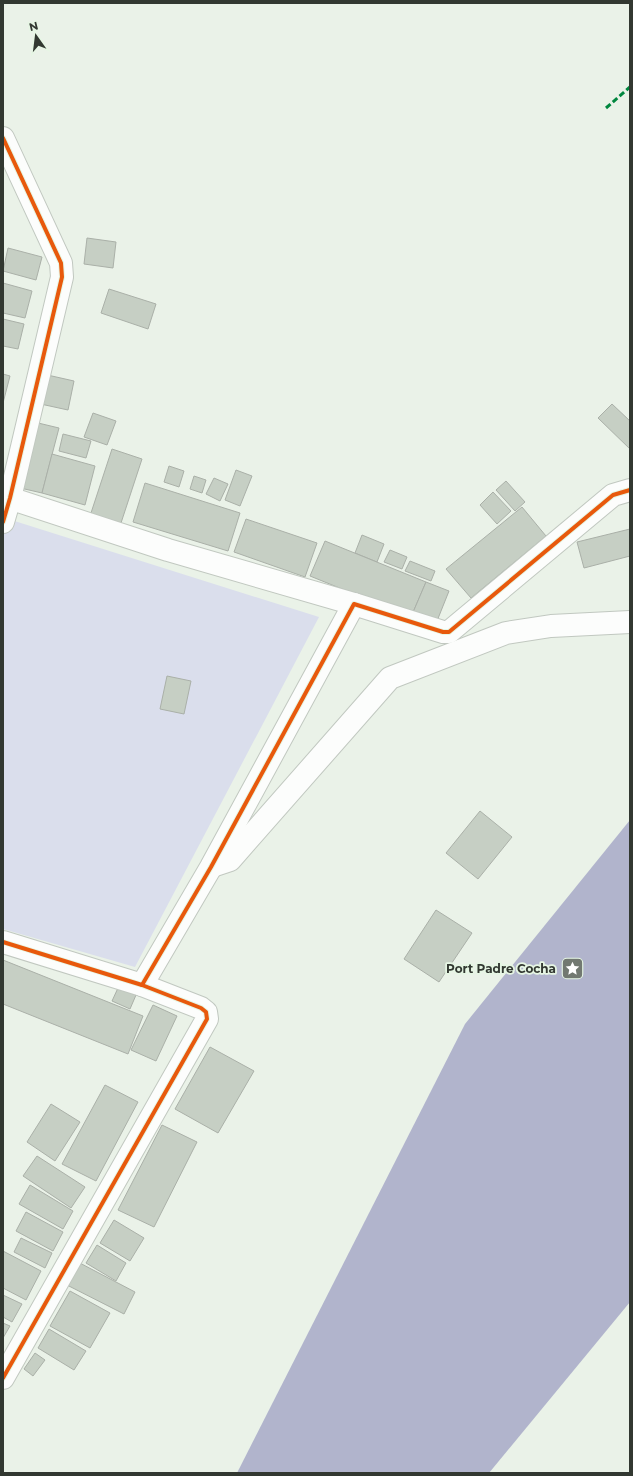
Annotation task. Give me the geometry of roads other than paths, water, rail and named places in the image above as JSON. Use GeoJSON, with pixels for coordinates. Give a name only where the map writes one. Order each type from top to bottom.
{"type":"FeatureCollection","features":[{"type":"Feature","properties":{"kind":"street"},"geometry":{"type":"LineString","coordinates":[[3,138],[62,263],[62,277],[7,497],[3,522]]}},
{"type":"Feature","properties":{"kind":"street"},"geometry":{"type":"LineString","coordinates":[[7,497],[168,550],[354,604],[443,632],[449,632],[613,496],[630,490]]}},
{"type":"Feature","properties":{"kind":"street"},"geometry":{"type":"LineString","coordinates":[[142,985],[211,867],[354,604]]}},
{"type":"Feature","properties":{"kind":"street"},"geometry":{"type":"LineString","coordinates":[[211,867],[230,860],[390,678],[506,633],[551,626],[630,622]]}},
{"type":"Feature","properties":{"kind":"street"},"geometry":{"type":"LineString","coordinates":[[3,942],[142,985],[201,1008],[206,1012],[207,1019],[3,1378]]}},
{"type":"Feature","properties":{"kind":"water"},"geometry":{"type":"Polygon","coordinates":[[[630,820],[630,1302],[489,1473],[237,1473],[465,1024],[630,820]]]}},
{"type":"Feature","properties":{"kind":"place","name":"Port Padre Cocha"},"geometry":{"type":"Point","coordinates":[572,969]}}]}
